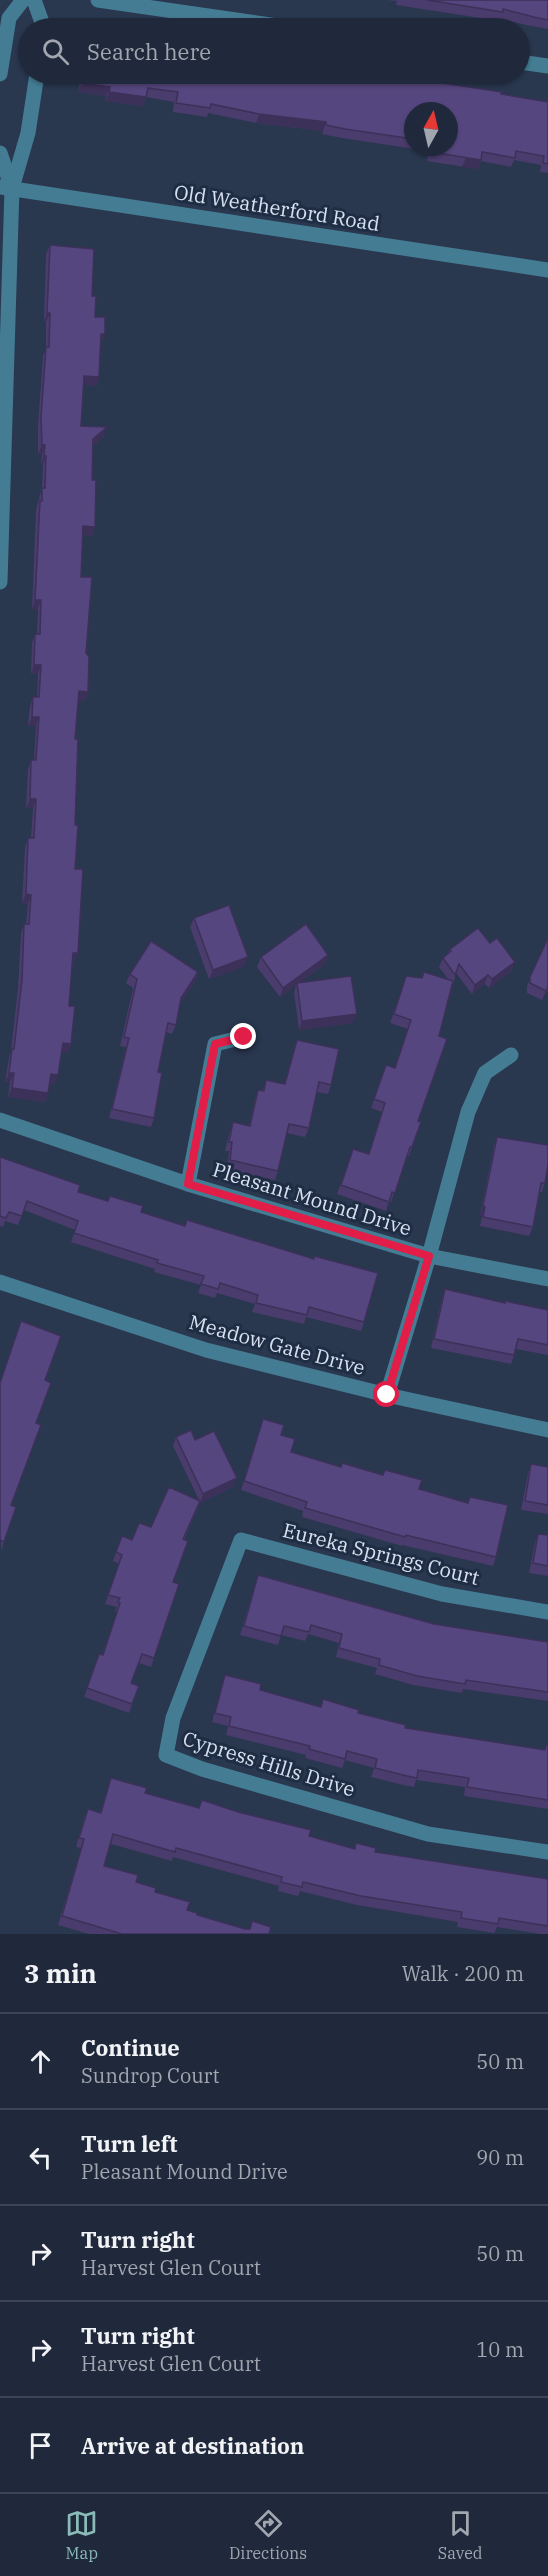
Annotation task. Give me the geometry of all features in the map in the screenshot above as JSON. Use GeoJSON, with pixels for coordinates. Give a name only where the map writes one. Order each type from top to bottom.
{"type":"FeatureCollection","features":[{"type":"Feature","properties":{"kind":"street"},"geometry":{"type":"LineString","coordinates":[[0,74],[9,18],[23,0]]}},
{"type":"Feature","properties":{"kind":"street"},"geometry":{"type":"LineString","coordinates":[[34,0],[40,18]]}},
{"type":"Feature","properties":{"kind":"street"},"geometry":{"type":"LineString","coordinates":[[98,0],[222,18]]}},
{"type":"Feature","properties":{"kind":"street"},"geometry":{"type":"LineString","coordinates":[[530,64],[548,66]]}},
{"type":"Feature","properties":{"kind":"street"},"geometry":{"type":"LineString","coordinates":[[6,188],[28,133],[35,84]]}},
{"type":"Feature","properties":{"kind":"street"},"geometry":{"type":"LineString","coordinates":[[0,153],[6,188],[0,582]]}},
{"type":"Feature","properties":{"kind":"street","name":"Old Weatherford Road"},"geometry":{"type":"LineString","coordinates":[[6,188],[548,270]]}},
{"type":"Feature","properties":{"kind":"street"},"geometry":{"type":"LineString","coordinates":[[188,1184],[215,1044],[244,1037]]}},
{"type":"Feature","properties":{"kind":"street"},"geometry":{"type":"LineString","coordinates":[[387,1395],[429,1256],[468,1112],[485,1073],[511,1055]]}},
{"type":"Feature","properties":{"kind":"street","name":"Pleasant Mound Drive"},"geometry":{"type":"LineString","coordinates":[[0,1120],[188,1184],[429,1256],[548,1279]]}},
{"type":"Feature","properties":{"kind":"street","name":"Meadow Gate Drive"},"geometry":{"type":"LineString","coordinates":[[0,1282],[206,1350],[387,1395],[548,1430]]}},
{"type":"Feature","properties":{"kind":"street","name":"Eureka Springs Court"},"geometry":{"type":"LineString","coordinates":[[241,1540],[442,1594],[548,1612]]}},
{"type":"Feature","properties":{"kind":"street","name":"Cypress Hills Drive"},"geometry":{"type":"LineString","coordinates":[[241,1540],[173,1718],[166,1755],[202,1769],[428,1834],[548,1852]]}},
{"type":"Feature","properties":{"kind":"building"},"geometry":{"type":"Polygon","coordinates":[[[427,0],[548,0],[548,20],[503,9],[503,12],[427,0]]]}},
{"type":"Feature","properties":{"kind":"building"},"geometry":{"type":"Polygon","coordinates":[[[89,84],[449,84],[502,92],[501,94],[548,102],[548,164],[543,163],[544,156],[516,151],[515,158],[482,152],[481,160],[456,156],[458,156],[458,102],[404,102],[404,138],[345,129],[326,125],[326,122],[259,114],[211,104],[210,108],[176,103],[178,92],[148,88],[146,97],[109,92],[110,87],[89,84]]]}},
{"type":"Feature","properties":{"kind":"building"},"geometry":{"type":"Polygon","coordinates":[[[50,245],[94,249],[92,296],[96,296],[95,317],[105,317],[105,334],[101,334],[99,377],[84,376],[81,426],[107,427],[93,439],[92,480],[96,480],[95,527],[83,526],[81,577],[92,577],[86,653],[89,657],[88,692],[79,691],[75,739],[78,739],[75,825],[78,825],[75,869],[83,869],[78,953],[73,953],[69,1006],[75,1006],[71,1044],[63,1043],[58,1075],[51,1074],[48,1093],[12,1088],[14,1073],[9,1073],[22,980],[24,924],[29,924],[31,895],[26,894],[28,838],[34,838],[36,799],[30,799],[31,760],[36,760],[39,717],[32,717],[33,697],[39,697],[41,665],[34,665],[35,634],[40,634],[41,600],[35,600],[40,501],[42,501],[42,488],[45,488],[46,456],[44,456],[45,445],[42,445],[41,417],[46,347],[49,347],[50,313],[47,313],[50,245]]]}},
{"type":"Feature","properties":{"kind":"building"},"geometry":{"type":"Polygon","coordinates":[[[229,905],[248,957],[213,970],[194,918],[229,905]]]}},
{"type":"Feature","properties":{"kind":"building"},"geometry":{"type":"Polygon","coordinates":[[[306,924],[328,955],[283,988],[261,957],[306,924]]]}},
{"type":"Feature","properties":{"kind":"building"},"geometry":{"type":"Polygon","coordinates":[[[478,928],[490,943],[497,938],[515,962],[492,979],[488,975],[475,985],[459,964],[455,975],[443,958],[451,951],[449,950],[478,928]]]}},
{"type":"Feature","properties":{"kind":"building"},"geometry":{"type":"Polygon","coordinates":[[[548,938],[548,986],[546,991],[530,983],[530,977],[548,938]]]}},
{"type":"Feature","properties":{"kind":"building"},"geometry":{"type":"Polygon","coordinates":[[[151,941],[198,972],[181,998],[176,1025],[168,1023],[158,1072],[162,1073],[154,1118],[112,1109],[129,1038],[124,1037],[137,979],[130,974],[151,941]]]}},
{"type":"Feature","properties":{"kind":"building"},"geometry":{"type":"Polygon","coordinates":[[[424,972],[453,981],[439,1036],[447,1039],[418,1121],[421,1122],[395,1193],[392,1192],[389,1202],[341,1185],[353,1149],[369,1154],[385,1103],[374,1099],[386,1065],[395,1068],[411,1020],[394,1014],[406,976],[422,978],[424,972]]]}},
{"type":"Feature","properties":{"kind":"building"},"geometry":{"type":"Polygon","coordinates":[[[351,976],[357,1014],[302,1021],[297,983],[351,976]]]}},
{"type":"Feature","properties":{"kind":"building"},"geometry":{"type":"Polygon","coordinates":[[[297,1040],[339,1049],[331,1085],[319,1082],[309,1128],[289,1124],[278,1171],[230,1160],[232,1142],[229,1142],[233,1122],[250,1126],[258,1090],[264,1091],[266,1080],[285,1084],[297,1040]]]}},
{"type":"Feature","properties":{"kind":"building"},"geometry":{"type":"Polygon","coordinates":[[[497,1137],[548,1145],[545,1183],[541,1183],[533,1227],[483,1217],[485,1207],[483,1206],[497,1137]]]}},
{"type":"Feature","properties":{"kind":"building"},"geometry":{"type":"Polygon","coordinates":[[[0,1157],[80,1185],[78,1192],[108,1201],[110,1196],[143,1206],[141,1212],[185,1226],[187,1220],[314,1259],[314,1256],[378,1273],[364,1322],[309,1307],[307,1315],[256,1303],[258,1295],[220,1283],[218,1289],[201,1284],[204,1276],[157,1263],[158,1260],[74,1233],[78,1221],[27,1201],[22,1216],[9,1212],[6,1218],[0,1216],[0,1157]]]}},
{"type":"Feature","properties":{"kind":"building"},"geometry":{"type":"Polygon","coordinates":[[[445,1289],[548,1310],[548,1345],[518,1339],[514,1355],[434,1339],[445,1289]]]}},
{"type":"Feature","properties":{"kind":"building"},"geometry":{"type":"Polygon","coordinates":[[[21,1321],[61,1336],[45,1380],[51,1383],[36,1423],[41,1425],[11,1505],[16,1507],[4,1542],[0,1540],[0,1383],[21,1321]]]}},
{"type":"Feature","properties":{"kind":"building"},"geometry":{"type":"Polygon","coordinates":[[[263,1419],[284,1425],[281,1435],[295,1439],[291,1452],[341,1467],[342,1463],[383,1475],[385,1470],[422,1480],[419,1489],[468,1503],[470,1497],[508,1505],[496,1557],[406,1535],[405,1537],[305,1508],[307,1502],[244,1481],[263,1419]]]}},
{"type":"Feature","properties":{"kind":"building"},"geometry":{"type":"Polygon","coordinates":[[[191,1430],[195,1440],[214,1431],[237,1478],[203,1494],[176,1437],[191,1430]]]}},
{"type":"Feature","properties":{"kind":"building"},"geometry":{"type":"Polygon","coordinates":[[[531,1464],[548,1467],[548,1505],[525,1501],[531,1464]]]}},
{"type":"Feature","properties":{"kind":"building"},"geometry":{"type":"Polygon","coordinates":[[[169,1487],[200,1501],[183,1539],[188,1541],[173,1582],[179,1584],[154,1658],[142,1654],[131,1683],[139,1686],[132,1704],[87,1688],[99,1654],[103,1655],[120,1603],[118,1602],[120,1598],[108,1595],[122,1555],[116,1552],[122,1536],[132,1540],[139,1523],[151,1527],[169,1487]]]}},
{"type":"Feature","properties":{"kind":"building"},"geometry":{"type":"Polygon","coordinates":[[[538,1534],[548,1535],[548,1566],[533,1563],[538,1534]]]}},
{"type":"Feature","properties":{"kind":"building"},"geometry":{"type":"Polygon","coordinates":[[[258,1575],[434,1624],[548,1642],[548,1692],[466,1680],[465,1684],[417,1676],[379,1665],[380,1659],[339,1648],[342,1634],[311,1625],[309,1632],[284,1626],[281,1636],[244,1626],[258,1575]]]}},
{"type":"Feature","properties":{"kind":"building"},"geometry":{"type":"Polygon","coordinates":[[[225,1675],[261,1684],[260,1690],[321,1707],[323,1699],[359,1710],[358,1713],[406,1725],[405,1728],[545,1750],[548,1745],[548,1800],[467,1787],[469,1778],[418,1770],[417,1778],[407,1776],[375,1768],[377,1759],[347,1751],[345,1759],[309,1749],[310,1746],[229,1726],[231,1717],[215,1713],[225,1675]]]}},
{"type":"Feature","properties":{"kind":"building"},"geometry":{"type":"Polygon","coordinates":[[[111,1778],[147,1788],[145,1793],[199,1808],[202,1800],[238,1812],[311,1830],[309,1836],[355,1849],[356,1843],[376,1848],[375,1852],[548,1879],[548,1926],[499,1918],[498,1924],[461,1918],[462,1912],[361,1896],[303,1882],[302,1887],[281,1882],[282,1877],[176,1848],[175,1852],[113,1834],[104,1866],[138,1875],[136,1882],[156,1888],[155,1892],[190,1902],[187,1910],[197,1915],[245,1929],[250,1929],[252,1921],[271,1927],[269,1934],[122,1934],[62,1916],[84,1839],[79,1838],[88,1809],[101,1813],[111,1778]]]}},
{"type":"Feature","properties":{"kind":"route"},"geometry":{"type":"LineString","coordinates":[[244,1037],[215,1044],[188,1184],[429,1256],[387,1395]]}}]}
